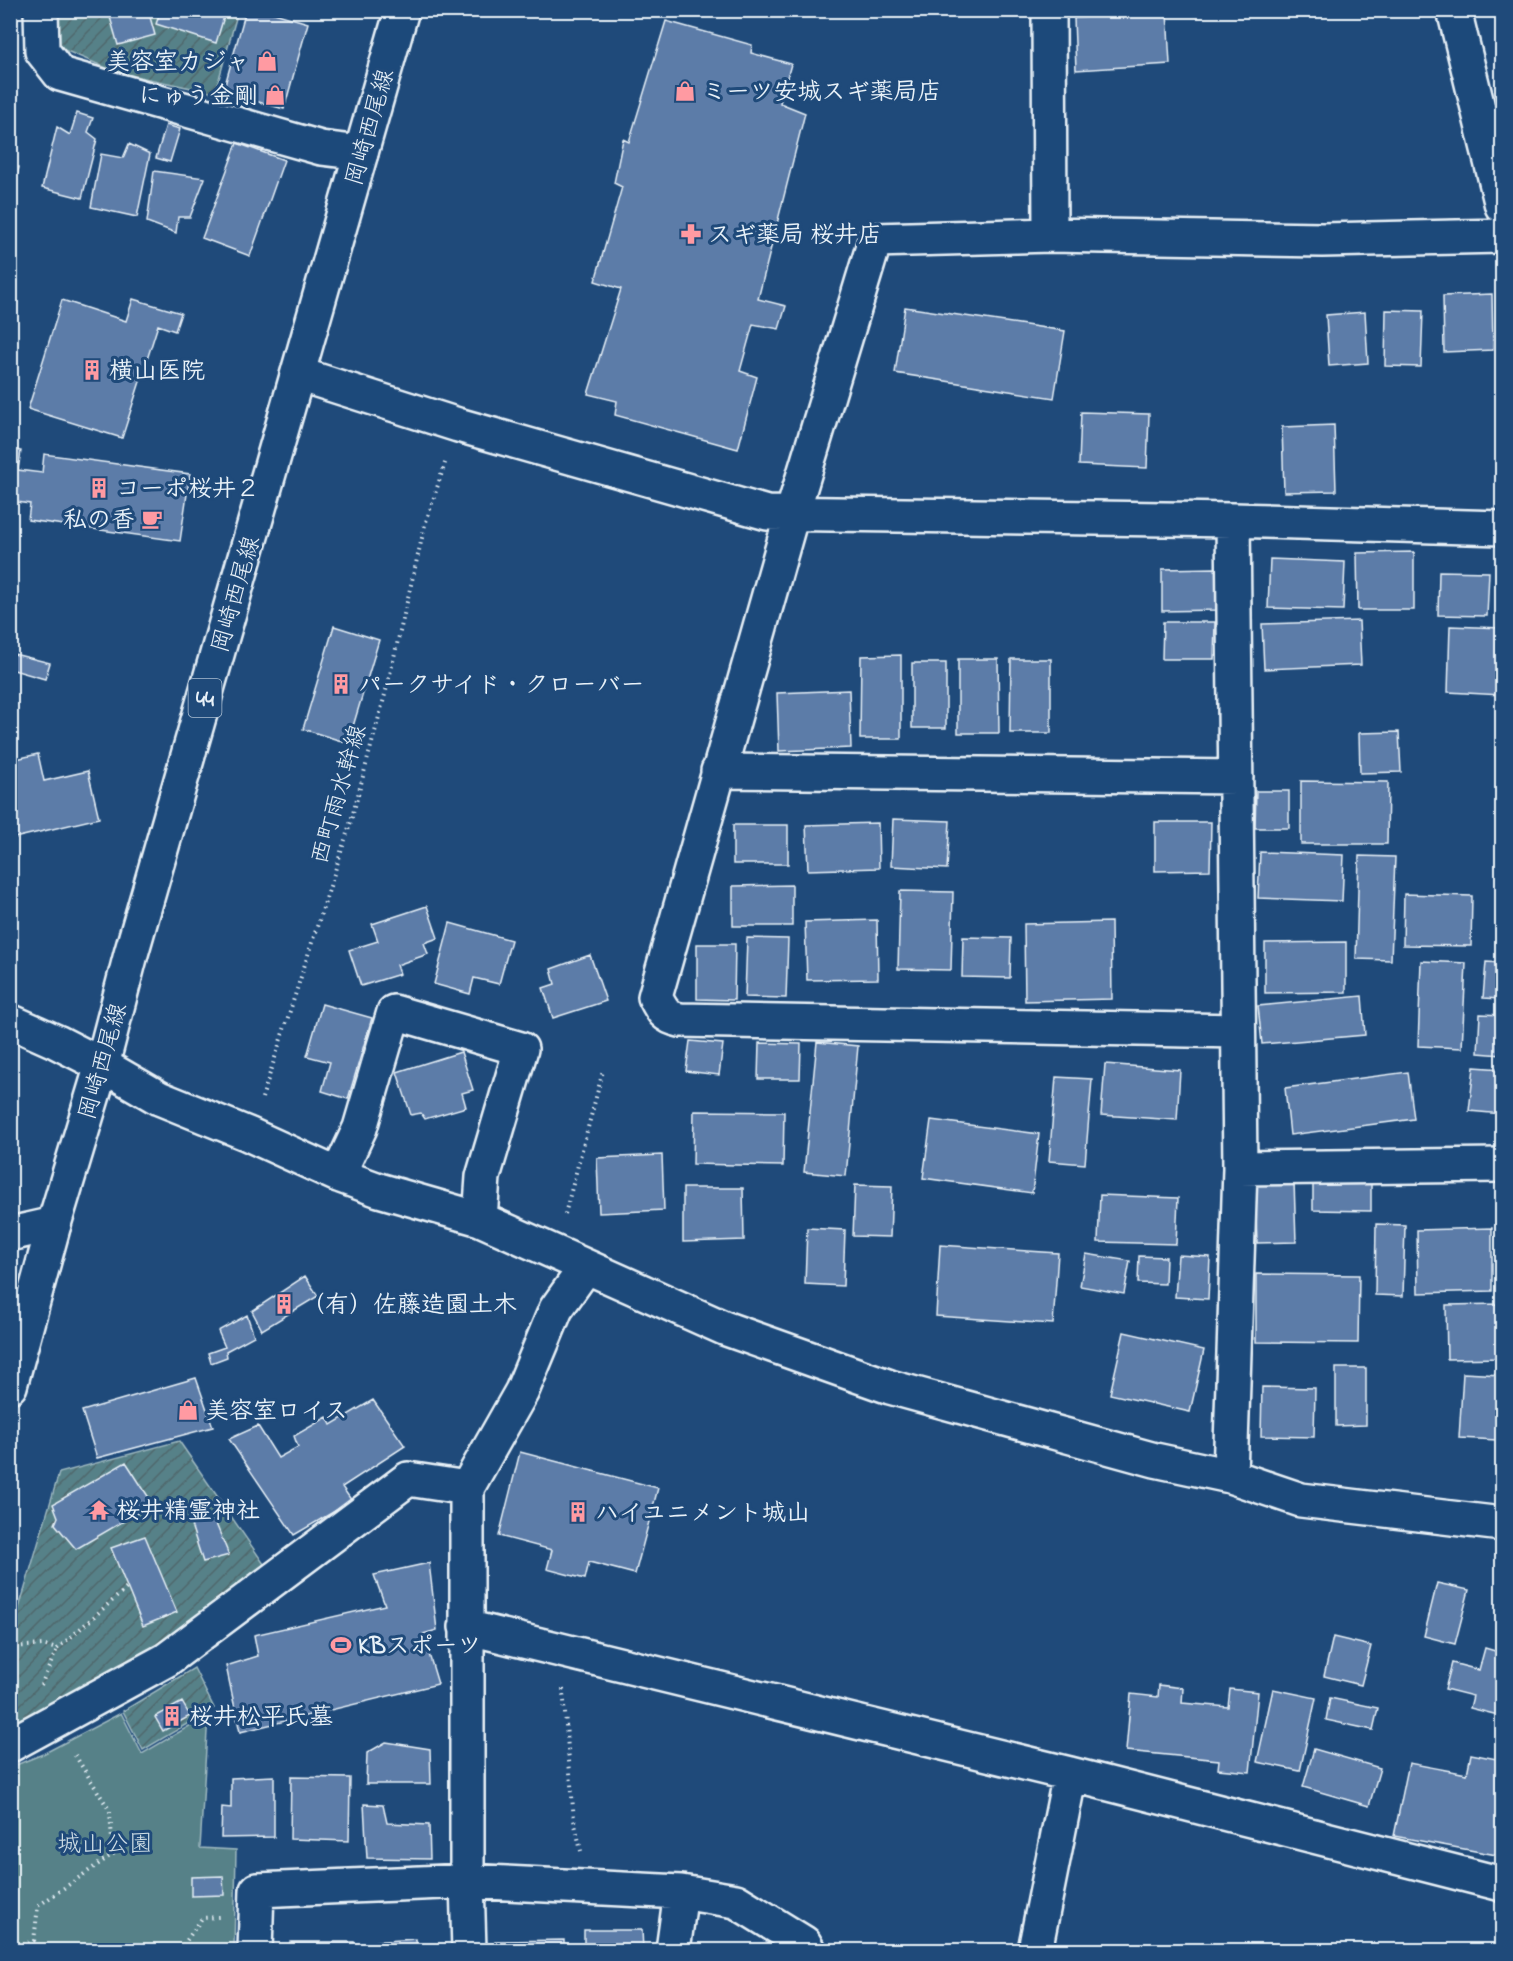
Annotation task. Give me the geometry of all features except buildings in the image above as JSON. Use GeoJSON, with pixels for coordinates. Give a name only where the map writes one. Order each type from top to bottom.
{"type":"FeatureCollection","features":[{"type":"Feature","properties":{"kind":"street"},"geometry":{"type":"LineString","coordinates":[[41,10],[42,51],[60,74],[321,148],[361,153]]}},
{"type":"Feature","properties":{"kind":"street","name":"岡崎西尾線"},"geometry":{"type":"LineString","coordinates":[[10,1386],[54,1224],[102,1065],[402,10]]}},
{"type":"Feature","properties":{"kind":"street"},"geometry":{"type":"LineString","coordinates":[[1049,10],[1050,235]]}},
{"type":"Feature","properties":{"kind":"street"},"geometry":{"type":"LineString","coordinates":[[1454,10],[1503,206]]}},
{"type":"Feature","properties":{"kind":"street"},"geometry":{"type":"LineString","coordinates":[[1238,1031],[680,1020],[670,1018],[662,1010],[655,997],[792,514],[874,240],[1050,235],[1322,240],[1503,236]]}},
{"type":"Feature","properties":{"kind":"street"},"geometry":{"type":"LineString","coordinates":[[298,374],[458,426],[767,513],[1233,520],[1503,528]]}},
{"type":"Feature","properties":{"kind":"street"},"geometry":{"type":"LineString","coordinates":[[1230,1476],[1240,1168],[1233,520]]}},
{"type":"Feature","properties":{"kind":"street"},"geometry":{"type":"LineString","coordinates":[[718,771],[1236,777]]}},
{"type":"Feature","properties":{"kind":"street"},"geometry":{"type":"LineString","coordinates":[[338,1175],[360,1128],[393,1012],[520,1049],[483,1177],[480,1219]]}},
{"type":"Feature","properties":{"kind":"street"},"geometry":{"type":"LineString","coordinates":[[10,1021],[102,1065],[159,1098],[248,1134],[338,1175],[379,1190],[480,1219],[724,1328],[890,1387],[1155,1460],[1230,1476],[1301,1500],[1503,1524]]}},
{"type":"Feature","properties":{"kind":"street"},"geometry":{"type":"LineString","coordinates":[[1240,1168],[1503,1165]]}},
{"type":"Feature","properties":{"kind":"street"},"geometry":{"type":"LineString","coordinates":[[10,1234],[54,1224]]}},
{"type":"Feature","properties":{"kind":"street"},"geometry":{"type":"LineString","coordinates":[[469,1950],[467,1488],[522,1391],[556,1309],[586,1268]]}},
{"type":"Feature","properties":{"kind":"street"},"geometry":{"type":"LineString","coordinates":[[10,1745],[166,1660],[408,1479],[467,1488]]}},
{"type":"Feature","properties":{"kind":"street"},"geometry":{"type":"LineString","coordinates":[[466,1627],[1070,1774],[1503,1884]]}},
{"type":"Feature","properties":{"kind":"street"},"geometry":{"type":"LineString","coordinates":[[1035,1950],[1070,1774]]}},
{"type":"Feature","properties":{"kind":"street"},"geometry":{"type":"LineString","coordinates":[[255,1950],[257,1890],[467,1881],[681,1892],[736,1901],[804,1943],[808,1950]]}},
{"type":"Feature","properties":{"kind":"street"},"geometry":{"type":"LineString","coordinates":[[673,1950],[681,1892]]}},
{"type":"Feature","properties":{"kind":"path","name":"西町雨水幹線"},"geometry":{"type":"LineString","coordinates":[[248,1134],[267,1084],[351,821],[387,687],[425,525],[458,426]]}},
{"type":"Feature","properties":{"kind":"path"},"geometry":{"type":"LineString","coordinates":[[565,1214],[603,1071]]}},
{"type":"Feature","properties":{"kind":"path"},"geometry":{"type":"LineString","coordinates":[[10,1647],[43,1645],[57,1649],[128,1587]]}},
{"type":"Feature","properties":{"kind":"path"},"geometry":{"type":"LineString","coordinates":[[560,1650],[574,1820],[589,1887]]}},
{"type":"Feature","properties":{"kind":"path"},"geometry":{"type":"LineString","coordinates":[[34,1941],[38,1906],[113,1854],[110,1811],[54,1722]]}},
{"type":"Feature","properties":{"kind":"path"},"geometry":{"type":"LineString","coordinates":[[180,1950],[202,1918],[256,1914]]}},
{"type":"Feature","properties":{"kind":"path"},"geometry":{"type":"LineString","coordinates":[[10,1948],[34,1941]]}},
{"type":"Feature","properties":{"kind":"path"},"geometry":{"type":"LineString","coordinates":[[34,1941],[45,1950]]}},
{"type":"Feature","properties":{"kind":"green space"},"geometry":{"type":"Polygon","coordinates":[[[55,11],[238,11],[215,93],[116,72],[55,46],[55,11]]]}},
{"type":"Feature","properties":{"kind":"green space"},"geometry":{"type":"Polygon","coordinates":[[[179,1441],[264,1564],[170,1642],[11,1731],[11,1635],[59,1473],[179,1441]]]}},
{"type":"Feature","properties":{"kind":"green space"},"geometry":{"type":"Polygon","coordinates":[[[194,1668],[214,1708],[143,1750],[123,1711],[194,1668]]]}},
{"type":"Feature","properties":{"kind":"green space","name":"城山公園"},"geometry":{"type":"Polygon","coordinates":[[[121,1713],[142,1754],[208,1715],[200,1848],[236,1850],[234,1950],[11,1950],[11,1767],[43,1754],[121,1713]]]}},
{"type":"Feature","properties":{"kind":"place","name":"美容室カジャ"},"geometry":{"type":"Point","coordinates":[267,61]}},
{"type":"Feature","properties":{"kind":"place","name":"ミーツ安城スギ薬局店"},"geometry":{"type":"Point","coordinates":[685,91]}},
{"type":"Feature","properties":{"kind":"place","name":"にゅう金剛"},"geometry":{"type":"Point","coordinates":[275,95]}},
{"type":"Feature","properties":{"kind":"place","name":"スギ薬局 桜井店"},"geometry":{"type":"Point","coordinates":[691,234]}},
{"type":"Feature","properties":{"kind":"place","name":"横山医院"},"geometry":{"type":"Point","coordinates":[92,370]}},
{"type":"Feature","properties":{"kind":"place","name":"コーポ桜井２"},"geometry":{"type":"Point","coordinates":[99,488]}},
{"type":"Feature","properties":{"kind":"place","name":"私の香"},"geometry":{"type":"Point","coordinates":[152,519]}},
{"type":"Feature","properties":{"kind":"place","name":"パークサイド・クローバー"},"geometry":{"type":"Point","coordinates":[341,684]}},
{"type":"Feature","properties":{"kind":"place","name":"（有）佐藤造園土木"},"geometry":{"type":"Point","coordinates":[284,1304]}},
{"type":"Feature","properties":{"kind":"place","name":"美容室ロイス"},"geometry":{"type":"Point","coordinates":[188,1410]}},
{"type":"Feature","properties":{"kind":"place","name":"桜井精霊神社"},"geometry":{"type":"Point","coordinates":[99,1510]}},
{"type":"Feature","properties":{"kind":"place","name":"ハイユニメント城山"},"geometry":{"type":"Point","coordinates":[578,1512]}},
{"type":"Feature","properties":{"kind":"place","name":"KBスポーツ"},"geometry":{"type":"Point","coordinates":[341,1645]}},
{"type":"Feature","properties":{"kind":"place","name":"桜井松平氏墓"},"geometry":{"type":"Point","coordinates":[172,1716]}}]}
